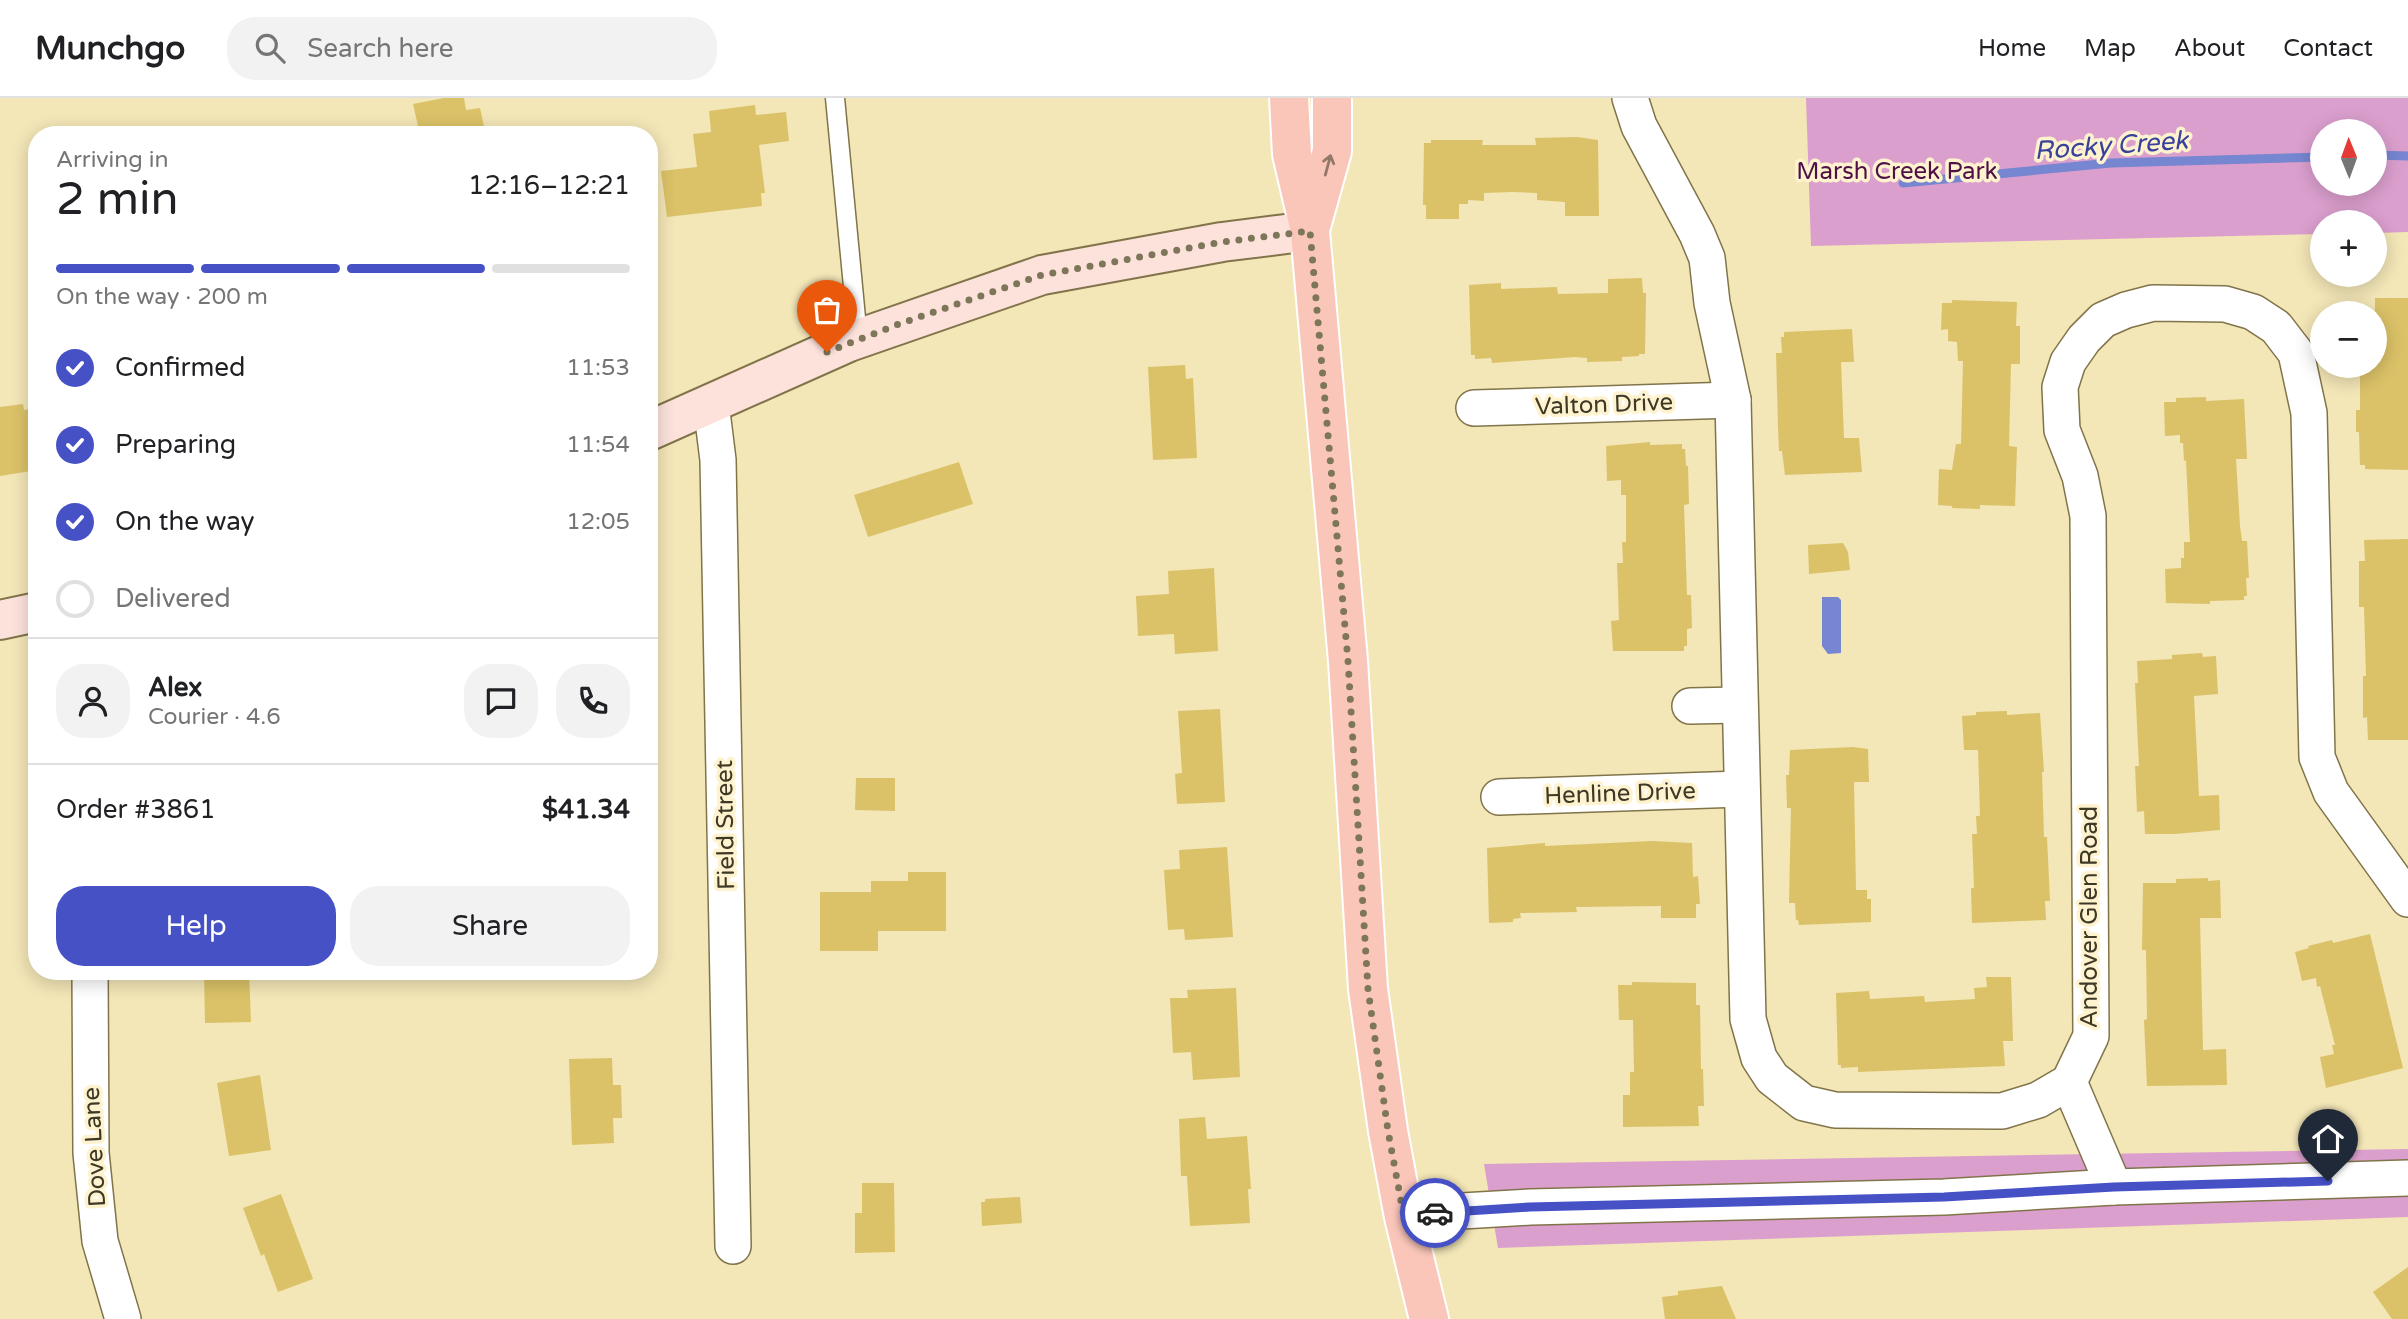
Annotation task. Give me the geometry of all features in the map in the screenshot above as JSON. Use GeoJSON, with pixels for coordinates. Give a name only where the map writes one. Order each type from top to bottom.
{"type":"FeatureCollection","features":[{"type":"Feature","properties":{"kind":"main road"},"geometry":{"type":"LineString","coordinates":[[1289,98],[1292,154],[1310,231],[1348,661],[1368,989],[1388,1131],[1404,1217],[1429,1319]]}},
{"type":"Feature","properties":{"kind":"main road"},"geometry":{"type":"LineString","coordinates":[[1310,231],[1332,152],[1332,98]]}},
{"type":"Feature","properties":{"kind":"street"},"geometry":{"type":"LineString","coordinates":[[1630,98],[1639,126],[1697,234],[1707,258],[1712,303],[1733,400],[1748,1020],[1759,1058],[1772,1078],[1804,1103],[1835,1110],[2002,1111],[2038,1100],[2069,1082],[2114,1187]]}},
{"type":"Feature","properties":{"kind":"street"},"geometry":{"type":"LineString","coordinates":[[658,427],[858,339],[1042,275],[1222,242],[1310,231]]}},
{"type":"Feature","properties":{"kind":"street","name":"Andover Glen Road"},"geometry":{"type":"LineString","coordinates":[[2069,1082],[2091,1036],[2088,516],[2080,477],[2062,430],[2060,387],[2068,362],[2084,339],[2104,320],[2126,310],[2154,303],[2225,304],[2253,312],[2276,327],[2296,353],[2305,384],[2309,413],[2318,757],[2332,792],[2408,899]]}},
{"type":"Feature","properties":{"kind":"street","name":"Valton Drive"},"geometry":{"type":"LineString","coordinates":[[1475,408],[1733,400]]}},
{"type":"Feature","properties":{"kind":"street","name":"Field Street"},"geometry":{"type":"LineString","coordinates":[[711,404],[718,460],[733,1246]]}},
{"type":"Feature","properties":{"kind":"street"},"geometry":{"type":"LineString","coordinates":[[0,620],[28,614]]}},
{"type":"Feature","properties":{"kind":"street"},"geometry":{"type":"LineString","coordinates":[[1690,706],[1739,705]]}},
{"type":"Feature","properties":{"kind":"street","name":"Henline Drive"},"geometry":{"type":"LineString","coordinates":[[1499,797],[1741,789]]}},
{"type":"Feature","properties":{"kind":"street","name":"Dove Lane"},"geometry":{"type":"LineString","coordinates":[[90,980],[91,1153],[100,1241],[123,1319]]}},
{"type":"Feature","properties":{"kind":"street"},"geometry":{"type":"LineString","coordinates":[[1404,1217],[1530,1207],[1944,1197],[2114,1187],[2408,1178]]}},
{"type":"Feature","properties":{"kind":"lane"},"geometry":{"type":"LineString","coordinates":[[835,98],[858,339]]}},
{"type":"Feature","properties":{"kind":"green space","name":"Marsh Creek Park"},"geometry":{"type":"Polygon","coordinates":[[[1806,98],[2408,98],[2408,232],[2387,233],[2387,210],[2310,210],[2310,234],[1811,246],[1806,98]]]}},
{"type":"Feature","properties":{"kind":"green space"},"geometry":{"type":"Polygon","coordinates":[[[2408,1149],[2408,1217],[1498,1248],[1484,1164],[2408,1149]]]}},
{"type":"Feature","properties":{"kind":"water"},"geometry":{"type":"Polygon","coordinates":[[[1822,597],[1838,597],[1841,600],[1841,653],[1828,654],[1822,646],[1822,597]]]}},
{"type":"Feature","properties":{"kind":"building"},"geometry":{"type":"Polygon","coordinates":[[[444,98],[464,98],[466,110],[480,108],[484,126],[418,126],[413,104],[444,98]]]}},
{"type":"Feature","properties":{"kind":"building"},"geometry":{"type":"Polygon","coordinates":[[[755,105],[756,115],[786,112],[789,141],[759,145],[765,193],[761,193],[762,206],[667,217],[661,171],[697,167],[693,134],[711,132],[709,111],[755,105]]]}},
{"type":"Feature","properties":{"kind":"building"},"geometry":{"type":"Polygon","coordinates":[[[1577,137],[1598,140],[1599,216],[1565,216],[1565,202],[1537,200],[1537,193],[1512,192],[1484,193],[1484,201],[1468,200],[1468,204],[1459,204],[1459,219],[1426,219],[1426,205],[1423,205],[1424,143],[1431,143],[1431,140],[1483,140],[1482,145],[1536,145],[1535,138],[1577,137]]]}},
{"type":"Feature","properties":{"kind":"building"},"geometry":{"type":"Polygon","coordinates":[[[1642,278],[1643,293],[1646,293],[1645,354],[1622,357],[1622,361],[1587,362],[1587,358],[1575,357],[1492,363],[1491,358],[1475,359],[1475,355],[1471,355],[1469,285],[1501,283],[1501,289],[1557,287],[1558,294],[1608,293],[1608,279],[1642,278]]]}},
{"type":"Feature","properties":{"kind":"building"},"geometry":{"type":"Polygon","coordinates":[[[2375,298],[2408,298],[2408,470],[2365,469],[2365,465],[2360,465],[2356,410],[2360,410],[2360,378],[2387,378],[2387,301],[2375,301],[2375,298]]]}},
{"type":"Feature","properties":{"kind":"building"},"geometry":{"type":"Polygon","coordinates":[[[1952,300],[2017,302],[2016,326],[2020,326],[2020,364],[2011,364],[2009,446],[2017,447],[2015,506],[1980,505],[1980,509],[1938,505],[1939,469],[1952,470],[1956,444],[1961,444],[1963,361],[1958,361],[1957,342],[1948,341],[1948,329],[1941,330],[1942,303],[1952,303],[1952,300]]]}},
{"type":"Feature","properties":{"kind":"building"},"geometry":{"type":"Polygon","coordinates":[[[1852,329],[1854,362],[1841,362],[1844,438],[1859,438],[1862,472],[1785,475],[1782,451],[1779,451],[1778,427],[1776,353],[1782,353],[1781,337],[1784,337],[1784,332],[1852,329]]]}},
{"type":"Feature","properties":{"kind":"building"},"geometry":{"type":"Polygon","coordinates":[[[1185,365],[1186,379],[1193,378],[1197,458],[1153,460],[1148,367],[1185,365]]]}},
{"type":"Feature","properties":{"kind":"building"},"geometry":{"type":"Polygon","coordinates":[[[2206,397],[2206,401],[2244,399],[2247,459],[2236,459],[2242,541],[2247,541],[2247,596],[2244,596],[2244,600],[2210,601],[2210,604],[2166,603],[2165,569],[2181,568],[2184,542],[2190,542],[2183,443],[2180,443],[2180,435],[2165,436],[2164,402],[2176,402],[2176,398],[2206,397]]]}},
{"type":"Feature","properties":{"kind":"building"},"geometry":{"type":"Polygon","coordinates":[[[23,404],[24,410],[28,409],[28,471],[0,476],[0,407],[23,404]]]}},
{"type":"Feature","properties":{"kind":"building"},"geometry":{"type":"Polygon","coordinates":[[[1650,442],[1650,445],[1682,444],[1682,449],[1685,449],[1689,504],[1684,505],[1687,595],[1691,595],[1692,628],[1687,629],[1687,646],[1684,646],[1684,651],[1613,651],[1611,621],[1619,620],[1617,563],[1623,563],[1622,542],[1626,542],[1626,495],[1621,495],[1621,480],[1607,481],[1606,446],[1650,442]]]}},
{"type":"Feature","properties":{"kind":"building"},"geometry":{"type":"Polygon","coordinates":[[[959,462],[973,504],[868,537],[854,495],[959,462]]]}},
{"type":"Feature","properties":{"kind":"building"},"geometry":{"type":"Polygon","coordinates":[[[2408,539],[2408,740],[2368,740],[2367,717],[2363,718],[2363,676],[2366,676],[2364,607],[2359,607],[2359,561],[2365,561],[2364,540],[2408,539]]]}},
{"type":"Feature","properties":{"kind":"building"},"geometry":{"type":"Polygon","coordinates":[[[1843,543],[1848,552],[1850,570],[1809,574],[1808,545],[1843,543]]]}},
{"type":"Feature","properties":{"kind":"building"},"geometry":{"type":"Polygon","coordinates":[[[1214,568],[1218,651],[1175,654],[1174,634],[1138,636],[1136,596],[1169,594],[1168,571],[1214,568]]]}},
{"type":"Feature","properties":{"kind":"building"},"geometry":{"type":"Polygon","coordinates":[[[2202,653],[2203,657],[2216,656],[2218,694],[2194,696],[2199,796],[2219,795],[2220,830],[2145,834],[2144,811],[2137,812],[2137,661],[2172,659],[2172,655],[2202,653]]]}},
{"type":"Feature","properties":{"kind":"building"},"geometry":{"type":"Polygon","coordinates":[[[1220,709],[1225,802],[1177,804],[1175,774],[1182,773],[1178,711],[1220,709]]]}},
{"type":"Feature","properties":{"kind":"building"},"geometry":{"type":"Polygon","coordinates":[[[2007,711],[2007,715],[2040,713],[2044,837],[2047,837],[2050,901],[2045,901],[2046,920],[1972,923],[1972,834],[1977,834],[1976,816],[1980,816],[1978,750],[1964,750],[1962,716],[1976,715],[1976,712],[2007,711]]]}},
{"type":"Feature","properties":{"kind":"building"},"geometry":{"type":"Polygon","coordinates":[[[1853,747],[1868,749],[1869,782],[1854,782],[1856,890],[1867,890],[1867,899],[1871,899],[1871,922],[1799,925],[1795,903],[1789,903],[1791,808],[1787,808],[1786,775],[1789,775],[1790,750],[1853,747]]]}},
{"type":"Feature","properties":{"kind":"building"},"geometry":{"type":"Polygon","coordinates":[[[856,778],[895,778],[895,811],[855,810],[856,778]]]}},
{"type":"Feature","properties":{"kind":"building"},"geometry":{"type":"Polygon","coordinates":[[[1652,841],[1692,843],[1693,877],[1698,876],[1700,904],[1696,904],[1696,918],[1661,918],[1661,906],[1576,907],[1577,912],[1520,913],[1521,918],[1513,919],[1513,922],[1489,923],[1487,848],[1545,843],[1545,846],[1652,841]]]}},
{"type":"Feature","properties":{"kind":"building"},"geometry":{"type":"Polygon","coordinates":[[[1227,847],[1233,937],[1185,940],[1184,929],[1168,930],[1164,870],[1180,869],[1179,850],[1227,847]]]}},
{"type":"Feature","properties":{"kind":"building"},"geometry":{"type":"Polygon","coordinates":[[[908,872],[946,872],[946,931],[878,931],[878,951],[820,951],[820,892],[871,892],[871,881],[908,881],[908,872]]]}},
{"type":"Feature","properties":{"kind":"building"},"geometry":{"type":"Polygon","coordinates":[[[2208,878],[2208,881],[2220,880],[2221,918],[2200,918],[2203,1050],[2226,1049],[2227,1085],[2147,1086],[2144,1020],[2147,1019],[2146,950],[2142,950],[2143,883],[2176,883],[2176,879],[2208,878]]]}},
{"type":"Feature","properties":{"kind":"building"},"geometry":{"type":"Polygon","coordinates":[[[2370,934],[2403,1068],[2326,1088],[2320,1057],[2334,1054],[2332,1045],[2335,1045],[2320,986],[2317,987],[2316,978],[2302,981],[2295,952],[2332,940],[2333,943],[2370,934]]]}},
{"type":"Feature","properties":{"kind":"building"},"geometry":{"type":"Polygon","coordinates":[[[1986,977],[2011,977],[2013,1041],[2003,1041],[2005,1066],[1858,1072],[1858,1067],[1841,1068],[1841,1065],[1838,1065],[1836,993],[1869,991],[1870,999],[1924,996],[1925,1002],[1975,999],[1974,988],[1987,987],[1986,977]]]}},
{"type":"Feature","properties":{"kind":"building"},"geometry":{"type":"Polygon","coordinates":[[[204,980],[249,980],[251,1022],[205,1023],[204,980]]]}},
{"type":"Feature","properties":{"kind":"building"},"geometry":{"type":"Polygon","coordinates":[[[1632,982],[1696,983],[1696,1005],[1700,1005],[1704,1106],[1698,1106],[1699,1126],[1623,1127],[1623,1095],[1630,1095],[1630,1072],[1634,1072],[1633,1020],[1619,1020],[1618,985],[1632,985],[1632,982]]]}},
{"type":"Feature","properties":{"kind":"building"},"geometry":{"type":"Polygon","coordinates":[[[1236,988],[1240,1077],[1193,1080],[1191,1052],[1173,1053],[1170,998],[1188,998],[1187,990],[1236,988]]]}},
{"type":"Feature","properties":{"kind":"building"},"geometry":{"type":"Polygon","coordinates":[[[612,1058],[613,1085],[621,1085],[622,1118],[613,1118],[614,1143],[572,1145],[569,1059],[612,1058]]]}},
{"type":"Feature","properties":{"kind":"building"},"geometry":{"type":"Polygon","coordinates":[[[260,1075],[271,1150],[229,1156],[217,1083],[260,1075]]]}},
{"type":"Feature","properties":{"kind":"building"},"geometry":{"type":"Polygon","coordinates":[[[1205,1117],[1207,1139],[1247,1136],[1251,1189],[1248,1189],[1250,1223],[1190,1226],[1187,1176],[1181,1176],[1179,1119],[1205,1117]]]}},
{"type":"Feature","properties":{"kind":"building"},"geometry":{"type":"Polygon","coordinates":[[[862,1183],[894,1183],[895,1252],[855,1253],[855,1213],[862,1213],[862,1183]]]}},
{"type":"Feature","properties":{"kind":"building"},"geometry":{"type":"Polygon","coordinates":[[[281,1194],[313,1279],[278,1292],[243,1208],[281,1194]]]}},
{"type":"Feature","properties":{"kind":"building"},"geometry":{"type":"Polygon","coordinates":[[[1020,1197],[1022,1223],[982,1226],[981,1202],[985,1202],[985,1199],[1020,1197]]]}},
{"type":"Feature","properties":{"kind":"building"},"geometry":{"type":"Polygon","coordinates":[[[2408,1267],[2408,1319],[2392,1319],[2373,1292],[2408,1267]]]}},
{"type":"Feature","properties":{"kind":"building"},"geometry":{"type":"Polygon","coordinates":[[[1722,1286],[1736,1319],[1665,1319],[1662,1297],[1678,1295],[1678,1291],[1722,1286]]]}},
{"type":"Feature","properties":{"kind":"waterway","name":"Rocky Creek"},"geometry":{"type":"LineString","coordinates":[[2387,155],[2408,156]]}},
{"type":"Feature","properties":{"kind":"waterway","name":"Rocky Creek"},"geometry":{"type":"LineString","coordinates":[[1903,183],[2111,163],[2310,157]]}},
{"type":"Feature","properties":{"kind":"way so far"},"geometry":{"type":"LineString","coordinates":[[827,352],[1042,275],[1252,237],[1310,231],[1348,661],[1368,989],[1388,1131],[1404,1217],[1435,1213]]}},
{"type":"Feature","properties":{"kind":"route"},"geometry":{"type":"LineString","coordinates":[[1435,1213],[1530,1207],[1944,1197],[2114,1187],[2328,1181]]}}]}
